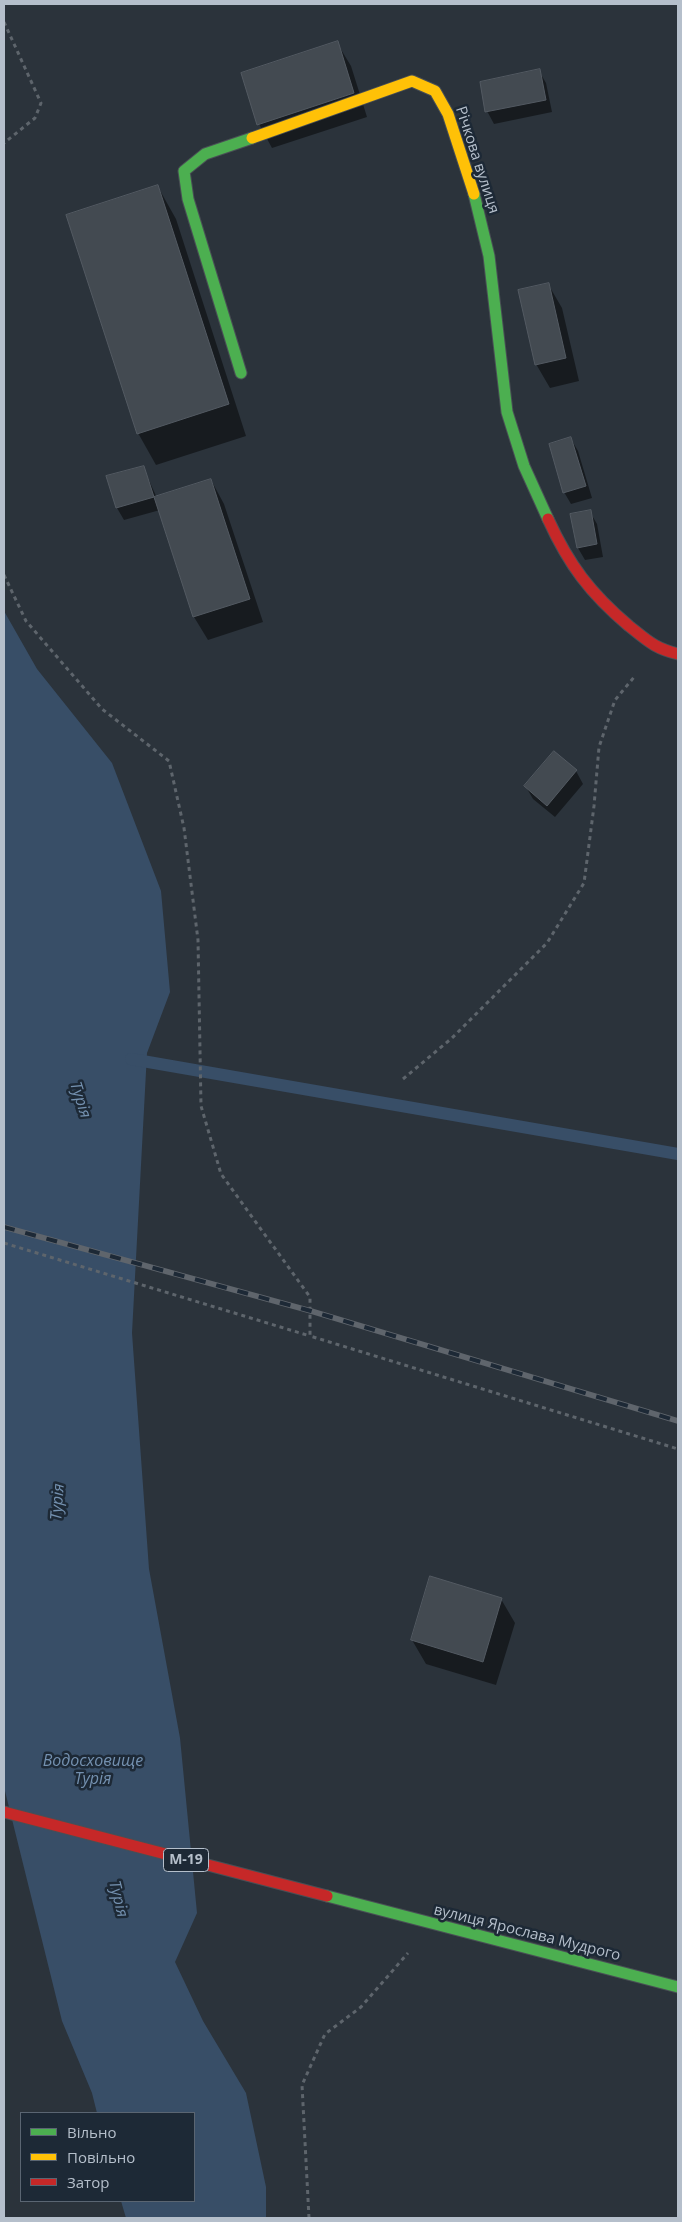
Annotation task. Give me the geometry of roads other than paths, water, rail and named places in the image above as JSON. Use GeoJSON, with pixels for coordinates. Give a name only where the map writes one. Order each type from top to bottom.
{"type":"FeatureCollection","features":[{"type":"Feature","properties":{"kind":"main road","name":"Річкова вулиця"},"geometry":{"type":"LineString","coordinates":[[241,372],[188,199],[184,170],[205,154],[412,81],[435,90],[448,114],[478,208],[489,256],[507,412],[524,466],[557,539],[582,581],[605,606],[657,649],[678,654]]}},
{"type":"Feature","properties":{"kind":"main road","name":"вулиця Ярослава Мудрого"},"geometry":{"type":"LineString","coordinates":[[4,1812],[433,1925],[678,1987]]}},
{"type":"Feature","properties":{"kind":"water","name":"Водосховище Турія"},"geometry":{"type":"Polygon","coordinates":[[[4,611],[37,669],[112,763],[161,891],[170,992],[147,1053],[132,1333],[149,1569],[180,1738],[197,1913],[175,1962],[203,2021],[246,2093],[266,2187],[266,2218],[126,2218],[121,2202],[195,2202],[195,2112],[97,2112],[92,2093],[62,2021],[4,1787],[4,611]]]}},
{"type":"Feature","properties":{"kind":"waterway"},"geometry":{"type":"LineString","coordinates":[[131,1059],[678,1154]]}},
{"type":"Feature","properties":{"kind":"railway"},"geometry":{"type":"LineString","coordinates":[[4,1227],[311,1311],[678,1421]]}},
{"type":"Feature","properties":{"kind":"water label","name":"Турія"},"geometry":{"type":"Point","coordinates":[80,1100]}},
{"type":"Feature","properties":{"kind":"water label","name":"Турія"},"geometry":{"type":"Point","coordinates":[58,1502]}},
{"type":"Feature","properties":{"kind":"water label","name":"Турія"},"geometry":{"type":"Point","coordinates":[118,1899]}}]}
